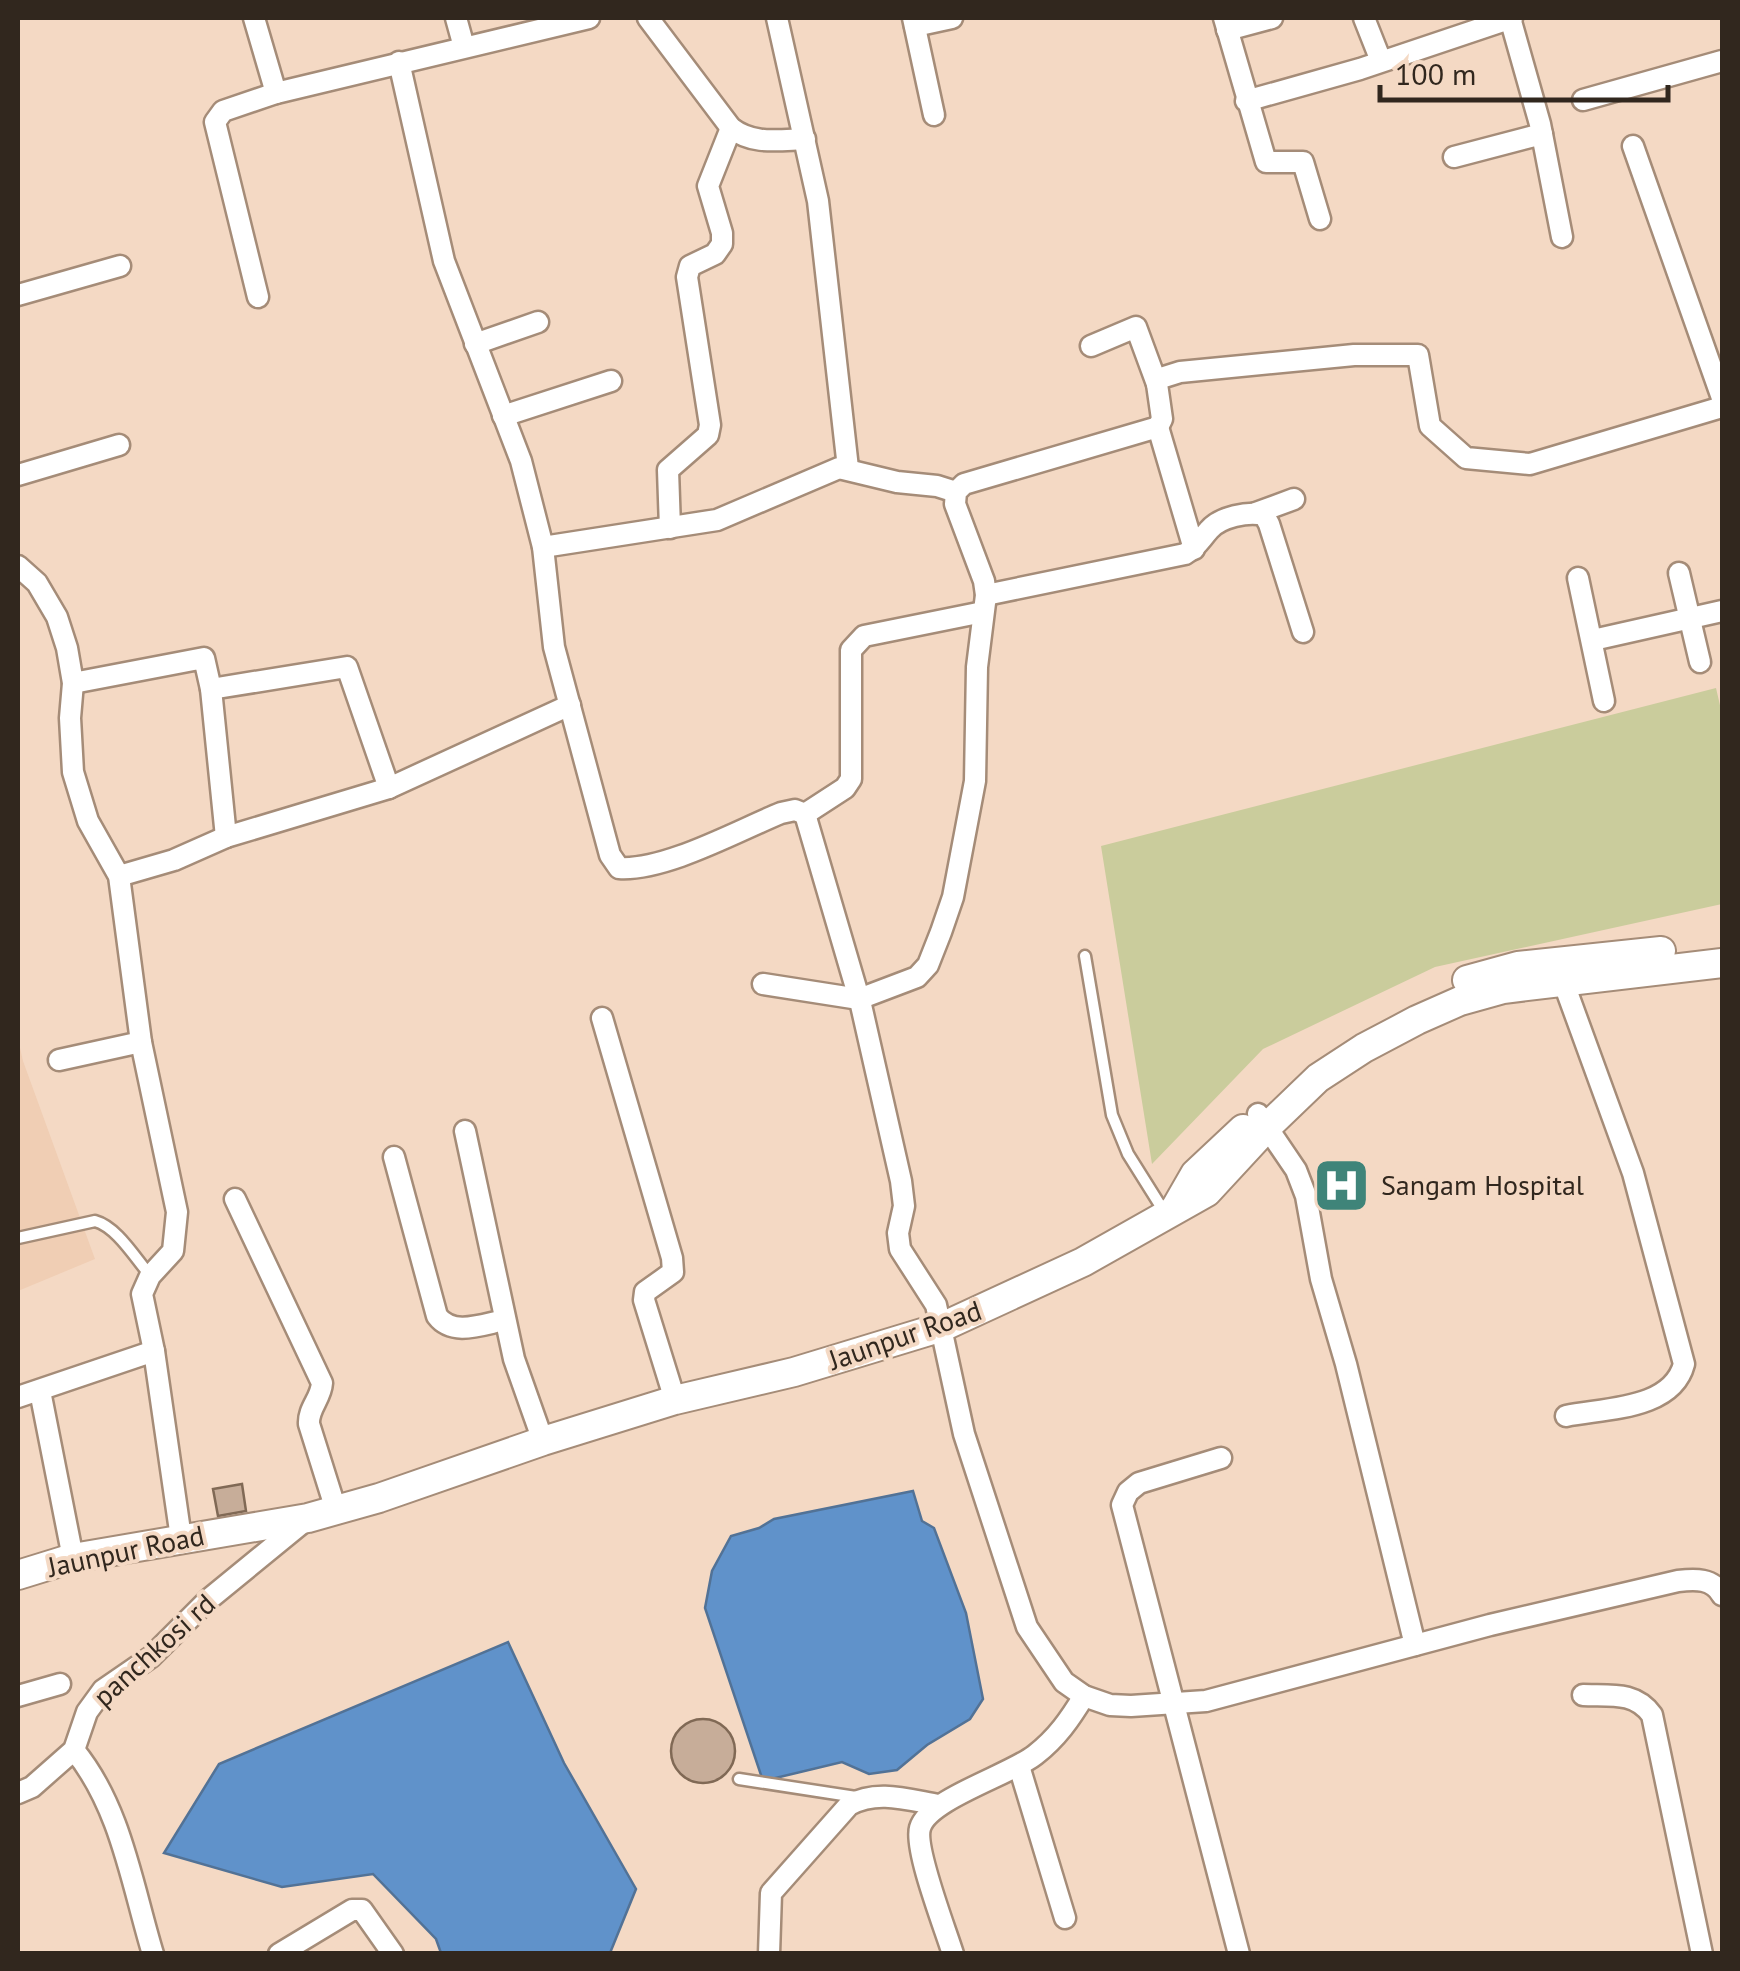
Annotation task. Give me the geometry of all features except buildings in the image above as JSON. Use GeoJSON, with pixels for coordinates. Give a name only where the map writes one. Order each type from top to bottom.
{"type":"FeatureCollection","features":[{"type":"Feature","properties":{"kind":"street"},"geometry":{"type":"LineString","coordinates":[[254,18],[276,94]]}},
{"type":"Feature","properties":{"kind":"street"},"geometry":{"type":"LineString","coordinates":[[456,18],[464,47]]}},
{"type":"Feature","properties":{"kind":"street"},"geometry":{"type":"LineString","coordinates":[[648,18],[730,128],[756,141],[805,139]]}},
{"type":"Feature","properties":{"kind":"street"},"geometry":{"type":"LineString","coordinates":[[777,18],[818,202],[848,468]]}},
{"type":"Feature","properties":{"kind":"street"},"geometry":{"type":"LineString","coordinates":[[934,114],[914,22],[952,18]]}},
{"type":"Feature","properties":{"kind":"street"},"geometry":{"type":"LineString","coordinates":[[1272,18],[1226,24],[1266,162],[1303,162],[1320,219]]}},
{"type":"Feature","properties":{"kind":"street"},"geometry":{"type":"LineString","coordinates":[[1364,18],[1381,61]]}},
{"type":"Feature","properties":{"kind":"street"},"geometry":{"type":"LineString","coordinates":[[258,297],[215,122],[222,111],[399,62],[580,19]]}},
{"type":"Feature","properties":{"kind":"street"},"geometry":{"type":"LineString","coordinates":[[1246,101],[1503,19],[1542,134],[1562,236]]}},
{"type":"Feature","properties":{"kind":"street"},"geometry":{"type":"LineString","coordinates":[[1583,100],[1722,61]]}},
{"type":"Feature","properties":{"kind":"street"},"geometry":{"type":"LineString","coordinates":[[399,62],[444,261],[521,461],[544,547],[550,629],[610,855],[619,868],[635,869],[781,813],[795,810],[805,814]]}},
{"type":"Feature","properties":{"kind":"street"},"geometry":{"type":"LineString","coordinates":[[670,528],[668,470],[708,435],[710,425],[687,277],[690,266],[715,254],[722,244],[708,186],[730,128]]}},
{"type":"Feature","properties":{"kind":"street"},"geometry":{"type":"LineString","coordinates":[[1454,157],[1542,134]]}},
{"type":"Feature","properties":{"kind":"street"},"geometry":{"type":"LineString","coordinates":[[1633,146],[1722,398]]}},
{"type":"Feature","properties":{"kind":"street"},"geometry":{"type":"LineString","coordinates":[[18,295],[120,266]]}},
{"type":"Feature","properties":{"kind":"street"},"geometry":{"type":"LineString","coordinates":[[475,344],[538,322]]}},
{"type":"Feature","properties":{"kind":"street"},"geometry":{"type":"LineString","coordinates":[[956,492],[980,477],[1158,426],[1162,419],[1157,384],[1136,327],[1090,346]]}},
{"type":"Feature","properties":{"kind":"street"},"geometry":{"type":"LineString","coordinates":[[1157,384],[1161,378],[1180,372],[1354,354],[1418,355],[1430,426],[1466,458],[1530,464],[1722,407]]}},
{"type":"Feature","properties":{"kind":"street"},"geometry":{"type":"LineString","coordinates":[[503,416],[611,381]]}},
{"type":"Feature","properties":{"kind":"street"},"geometry":{"type":"LineString","coordinates":[[1158,426],[1194,550]]}},
{"type":"Feature","properties":{"kind":"street"},"geometry":{"type":"LineString","coordinates":[[18,475],[120,445]]}},
{"type":"Feature","properties":{"kind":"street"},"geometry":{"type":"LineString","coordinates":[[544,547],[670,528],[737,513],[830,470],[848,468],[872,477],[956,492]]}},
{"type":"Feature","properties":{"kind":"street"},"geometry":{"type":"LineString","coordinates":[[763,984],[859,998],[917,978],[928,965],[953,897],[975,781],[977,667],[984,581],[955,504],[956,492]]}},
{"type":"Feature","properties":{"kind":"street"},"geometry":{"type":"LineString","coordinates":[[805,814],[851,780],[851,650],[856,641],[1194,550],[1216,524],[1294,499]]}},
{"type":"Feature","properties":{"kind":"street"},"geometry":{"type":"LineString","coordinates":[[1256,513],[1264,514],[1270,524],[1303,632]]}},
{"type":"Feature","properties":{"kind":"street"},"geometry":{"type":"LineString","coordinates":[[18,566],[36,583],[68,648],[74,683],[70,718],[73,772],[88,821],[119,876],[141,1042],[177,1212],[173,1251],[150,1276],[142,1294],[182,1538]]}},
{"type":"Feature","properties":{"kind":"street"},"geometry":{"type":"LineString","coordinates":[[1679,573],[1700,662]]}},
{"type":"Feature","properties":{"kind":"street"},"geometry":{"type":"LineString","coordinates":[[1578,578],[1604,701]]}},
{"type":"Feature","properties":{"kind":"street"},"geometry":{"type":"LineString","coordinates":[[1593,640],[1722,610]]}},
{"type":"Feature","properties":{"kind":"street"},"geometry":{"type":"LineString","coordinates":[[74,683],[198,656],[207,662],[226,837]]}},
{"type":"Feature","properties":{"kind":"street"},"geometry":{"type":"LineString","coordinates":[[211,690],[347,666],[389,788]]}},
{"type":"Feature","properties":{"kind":"street"},"geometry":{"type":"LineString","coordinates":[[119,876],[174,860],[226,837],[389,788],[570,704]]}},
{"type":"Feature","properties":{"kind":"street"},"geometry":{"type":"LineString","coordinates":[[805,814],[859,998],[900,1181],[904,1206],[898,1232],[900,1249],[929,1289],[942,1327],[964,1434],[1027,1627],[1064,1682],[1084,1696],[1110,1705],[1206,1701],[1678,1581],[1701,1579],[1722,1595]]}},
{"type":"Feature","properties":{"kind":"street"},"geometry":{"type":"LineString","coordinates":[[1262,1120],[1321,1054],[1412,1002],[1460,982],[1518,966],[1722,946]]}},
{"type":"Feature","properties":{"kind":"street"},"geometry":{"type":"LineString","coordinates":[[1170,1210],[1196,1174],[1339,1063],[1460,1001],[1503,989],[1722,963]]}},
{"type":"Feature","properties":{"kind":"street"},"geometry":{"type":"LineString","coordinates":[[1563,981],[1633,1173],[1684,1364],[1680,1378],[1669,1391],[1649,1400],[1566,1416]]}},
{"type":"Feature","properties":{"kind":"street"},"geometry":{"type":"LineString","coordinates":[[602,1018],[672,1258],[672,1272],[645,1292],[644,1300],[675,1400]]}},
{"type":"Feature","properties":{"kind":"street"},"geometry":{"type":"LineString","coordinates":[[59,1060],[141,1042]]}},
{"type":"Feature","properties":{"kind":"street"},"geometry":{"type":"LineString","coordinates":[[1262,1120],[1296,1170],[1306,1196],[1321,1279],[1346,1364],[1415,1645]]}},
{"type":"Feature","properties":{"kind":"street"},"geometry":{"type":"LineString","coordinates":[[465,1131],[521,1384],[543,1441]]}},
{"type":"Feature","properties":{"kind":"street"},"geometry":{"type":"LineString","coordinates":[[394,1157],[437,1316],[454,1329],[505,1320]]}},
{"type":"Feature","properties":{"kind":"street"},"geometry":{"type":"LineString","coordinates":[[235,1199],[322,1383],[320,1396],[308,1416],[322,1514]]}},
{"type":"Feature","properties":{"kind":"street","name":"Jaunpur Road"},"geometry":{"type":"LineString","coordinates":[[18,1575],[73,1558],[322,1514],[675,1400],[794,1372],[942,1327],[1083,1262],[1170,1210]]}},
{"type":"Feature","properties":{"kind":"street"},"geometry":{"type":"LineString","coordinates":[[18,1397],[154,1351]]}},
{"type":"Feature","properties":{"kind":"street"},"geometry":{"type":"LineString","coordinates":[[40,1390],[73,1558]]}},
{"type":"Feature","properties":{"kind":"street"},"geometry":{"type":"LineString","coordinates":[[1221,1458],[1138,1484],[1128,1492],[1122,1505],[1239,1954]]}},
{"type":"Feature","properties":{"kind":"street","name":"panchkosi rd"},"geometry":{"type":"LineString","coordinates":[[18,1792],[32,1788],[74,1750],[87,1712],[103,1690],[151,1657],[208,1600],[322,1514]]}},
{"type":"Feature","properties":{"kind":"street"},"geometry":{"type":"LineString","coordinates":[[18,1696],[60,1684]]}},
{"type":"Feature","properties":{"kind":"street"},"geometry":{"type":"LineString","coordinates":[[1583,1695],[1628,1696],[1644,1703],[1652,1715],[1702,1954]]}},
{"type":"Feature","properties":{"kind":"street"},"geometry":{"type":"LineString","coordinates":[[952,1954],[920,1840],[926,1816],[939,1805],[1019,1766],[1061,1732],[1084,1696]]}},
{"type":"Feature","properties":{"kind":"street"},"geometry":{"type":"LineString","coordinates":[[74,1750],[104,1797],[118,1830],[153,1954]]}},
{"type":"Feature","properties":{"kind":"street"},"geometry":{"type":"LineString","coordinates":[[1019,1766],[1065,1918]]}},
{"type":"Feature","properties":{"kind":"street"},"geometry":{"type":"LineString","coordinates":[[768,1954],[771,1894],[849,1805],[862,1798],[880,1796],[939,1805]]}},
{"type":"Feature","properties":{"kind":"street"},"geometry":{"type":"LineString","coordinates":[[279,1954],[352,1910],[362,1910],[392,1954]]}},
{"type":"Feature","properties":{"kind":"lane"},"geometry":{"type":"LineString","coordinates":[[1085,956],[1112,1114],[1128,1154],[1170,1210]]}},
{"type":"Feature","properties":{"kind":"lane"},"geometry":{"type":"LineString","coordinates":[[18,1238],[95,1221],[112,1231],[150,1276]]}},
{"type":"Feature","properties":{"kind":"lane"},"geometry":{"type":"LineString","coordinates":[[739,1779],[862,1798]]}},
{"type":"Feature","properties":{"kind":"shaded area"},"geometry":{"type":"Polygon","coordinates":[[[18,1039],[95,1259],[18,1291],[18,1039]]]}},
{"type":"Feature","properties":{"kind":"green space"},"geometry":{"type":"Polygon","coordinates":[[[1716,688],[1722,714],[1722,904],[1435,967],[1263,1049],[1152,1164],[1101,846],[1716,688]]]}},
{"type":"Feature","properties":{"kind":"water"},"geometry":{"type":"Polygon","coordinates":[[[913,1491],[922,1521],[934,1528],[966,1613],[983,1699],[970,1719],[927,1745],[897,1770],[869,1774],[842,1762],[763,1781],[705,1608],[712,1571],[731,1536],[774,1519],[913,1491]]]}},
{"type":"Feature","properties":{"kind":"water"},"geometry":{"type":"Polygon","coordinates":[[[508,1642],[564,1763],[636,1889],[610,1953],[441,1953],[436,1939],[373,1874],[282,1887],[164,1853],[219,1764],[508,1642]]]}},
{"type":"Feature","properties":{"kind":"place","name":"Sangam Hospital"},"geometry":{"type":"Point","coordinates":[1342,1185]}}]}
